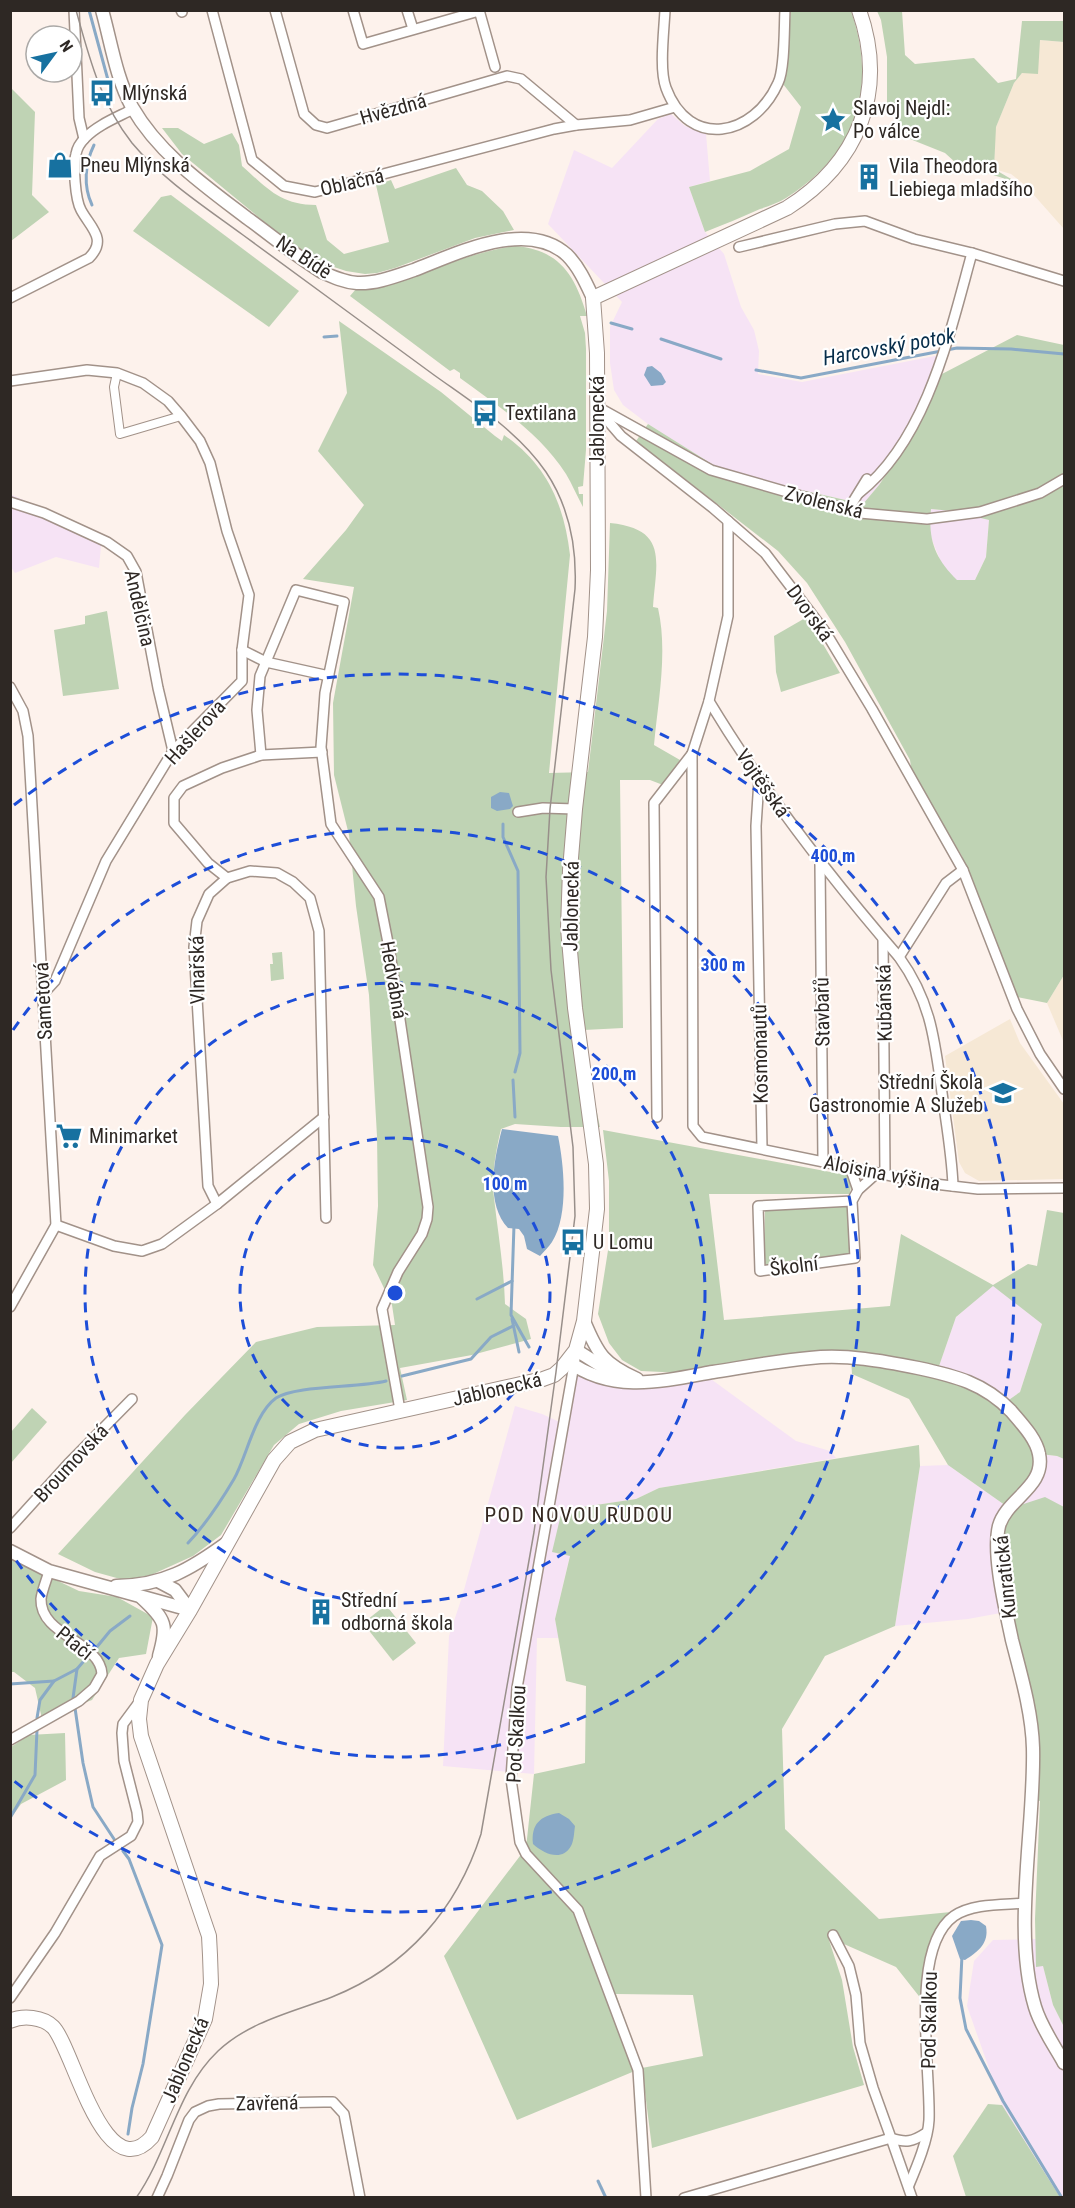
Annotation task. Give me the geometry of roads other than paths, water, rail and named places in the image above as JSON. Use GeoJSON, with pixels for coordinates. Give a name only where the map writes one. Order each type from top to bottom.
{"type":"FeatureCollection","features":[{"type":"Feature","properties":{"kind":"main road"},"geometry":{"type":"LineString","coordinates":[[593,298],[787,208],[805,197],[832,172],[854,139],[868,101],[869,56],[859,10]]}},
{"type":"Feature","properties":{"kind":"main road","name":"Jablonecká"},"geometry":{"type":"LineString","coordinates":[[10,2021],[17,2018],[32,2018],[43,2020],[53,2027],[61,2038],[91,2108],[116,2144],[127,2149],[138,2148],[152,2137],[205,2019],[211,1984],[209,1936],[141,1736],[139,1719],[141,1700],[157,1664],[274,1460],[290,1442],[315,1430],[532,1383],[554,1375],[573,1359],[584,1321],[597,1209],[596,1164],[573,999],[568,928],[575,809],[596,637],[598,570],[596,341],[593,298]]}},
{"type":"Feature","properties":{"kind":"street"},"geometry":{"type":"LineString","coordinates":[[74,10],[79,118],[84,139]]}},
{"type":"Feature","properties":{"kind":"street","name":"Na Bídě"},"geometry":{"type":"LineString","coordinates":[[102,10],[126,94],[133,109],[164,149],[186,170],[298,256],[328,275],[357,283],[379,281],[487,243],[521,240],[541,242],[566,255],[578,268],[593,298]]}},
{"type":"Feature","properties":{"kind":"street","name":"Oblačná"},"geometry":{"type":"LineString","coordinates":[[212,10],[252,160],[284,186],[315,192],[576,125],[630,120],[675,107]]}},
{"type":"Feature","properties":{"kind":"street","name":"Hvězdná"},"geometry":{"type":"LineString","coordinates":[[275,10],[304,114],[316,125],[327,128],[507,76],[522,79],[576,125]]}},
{"type":"Feature","properties":{"kind":"street"},"geometry":{"type":"LineString","coordinates":[[353,10],[363,44],[479,11],[495,67]]}},
{"type":"Feature","properties":{"kind":"street"},"geometry":{"type":"LineString","coordinates":[[407,10],[413,29]]}},
{"type":"Feature","properties":{"kind":"street"},"geometry":{"type":"LineString","coordinates":[[665,10],[663,50],[665,86],[675,107],[689,120],[706,129],[728,130],[749,121],[764,107],[779,82],[785,10]]}},
{"type":"Feature","properties":{"kind":"street"},"geometry":{"type":"LineString","coordinates":[[10,298],[94,254],[98,242],[97,234],[78,203],[75,156],[84,139],[105,124],[133,109]]}},
{"type":"Feature","properties":{"kind":"street"},"geometry":{"type":"LineString","coordinates":[[738,247],[835,224],[866,221],[914,239],[972,253],[1065,281]]}},
{"type":"Feature","properties":{"kind":"street"},"geometry":{"type":"LineString","coordinates":[[859,493],[876,480],[909,432],[945,352],[972,253]]}},
{"type":"Feature","properties":{"kind":"street","name":"Hašlerova"},"geometry":{"type":"LineString","coordinates":[[10,381],[87,370],[117,373],[143,383],[168,401],[200,441],[210,463],[227,531],[249,595],[242,681],[173,752],[106,861],[56,981],[43,994]]}},
{"type":"Feature","properties":{"kind":"street"},"geometry":{"type":"LineString","coordinates":[[117,373],[114,387],[120,434],[181,416]]}},
{"type":"Feature","properties":{"kind":"street","name":"Zvolenská"},"geometry":{"type":"LineString","coordinates":[[596,406],[711,470],[860,513],[927,519],[970,513],[1040,493],[1065,479]]}},
{"type":"Feature","properties":{"kind":"street","name":"Dvorská"},"geometry":{"type":"LineString","coordinates":[[596,406],[621,436],[765,553],[826,633],[963,870],[1017,1009],[1040,1054],[1065,1089]]}},
{"type":"Feature","properties":{"kind":"street"},"geometry":{"type":"LineString","coordinates":[[848,510],[867,479]]}},
{"type":"Feature","properties":{"kind":"street","name":"Andělčina"},"geometry":{"type":"LineString","coordinates":[[10,502],[44,513],[107,542],[127,556],[135,572],[173,752]]}},
{"type":"Feature","properties":{"kind":"street"},"geometry":{"type":"LineString","coordinates":[[657,1117],[654,803],[692,754],[709,701],[728,616],[728,521]]}},
{"type":"Feature","properties":{"kind":"street","name":"Hedvábná"},"geometry":{"type":"LineString","coordinates":[[266,662],[296,590],[344,602],[325,693],[322,752],[331,824],[379,897],[401,1020],[428,1207],[422,1234],[398,1272],[382,1309],[400,1410]]}},
{"type":"Feature","properties":{"kind":"street"},"geometry":{"type":"LineString","coordinates":[[243,650],[266,662],[329,676]]}},
{"type":"Feature","properties":{"kind":"street"},"geometry":{"type":"LineString","coordinates":[[261,755],[257,710],[260,676],[266,662]]}},
{"type":"Feature","properties":{"kind":"street","name":"Sametová"},"geometry":{"type":"LineString","coordinates":[[10,687],[23,711],[28,736],[56,1225]]}},
{"type":"Feature","properties":{"kind":"street","name":"Vojtěšská"},"geometry":{"type":"LineString","coordinates":[[709,701],[759,780],[820,864],[899,957],[925,1000],[934,1035],[953,1186]]}},
{"type":"Feature","properties":{"kind":"street"},"geometry":{"type":"LineString","coordinates":[[322,752],[261,755],[222,768],[183,786],[174,798],[174,823],[208,863],[227,878],[250,871],[277,873],[293,882],[310,898],[319,931],[326,1218]]}},
{"type":"Feature","properties":{"kind":"street","name":"Aloisina výšina"},"geometry":{"type":"LineString","coordinates":[[692,754],[693,1126],[702,1137],[881,1174],[953,1186],[978,1189],[1065,1188]]}},
{"type":"Feature","properties":{"kind":"street","name":"Kosmonautů"},"geometry":{"type":"LineString","coordinates":[[759,780],[756,826],[762,1148]]}},
{"type":"Feature","properties":{"kind":"street"},"geometry":{"type":"LineString","coordinates":[[518,812],[543,808],[575,809]]}},
{"type":"Feature","properties":{"kind":"street","name":"Stavbařů"},"geometry":{"type":"LineString","coordinates":[[820,864],[823,1161]]}},
{"type":"Feature","properties":{"kind":"street"},"geometry":{"type":"LineString","coordinates":[[899,957],[946,883],[963,870]]}},
{"type":"Feature","properties":{"kind":"street","name":"Vlnařská"},"geometry":{"type":"LineString","coordinates":[[217,1204],[208,1186],[194,947],[197,921],[209,894],[227,878]]}},
{"type":"Feature","properties":{"kind":"street","name":"Kubánská"},"geometry":{"type":"LineString","coordinates":[[881,1174],[883,939]]}},
{"type":"Feature","properties":{"kind":"street"},"geometry":{"type":"LineString","coordinates":[[10,1307],[56,1225],[114,1246],[142,1251],[162,1245],[217,1204],[324,1117]]}},
{"type":"Feature","properties":{"kind":"street"},"geometry":{"type":"LineString","coordinates":[[850,1167],[858,1190]]}},
{"type":"Feature","properties":{"kind":"street"},"geometry":{"type":"LineString","coordinates":[[852,1201],[858,1190],[881,1174]]}},
{"type":"Feature","properties":{"kind":"street","name":"Školní"},"geometry":{"type":"LineString","coordinates":[[852,1201],[855,1258],[760,1270],[758,1206],[852,1201]]}},
{"type":"Feature","properties":{"kind":"street"},"geometry":{"type":"LineString","coordinates":[[584,1321],[594,1345],[613,1368],[646,1384]]}},
{"type":"Feature","properties":{"kind":"street","name":"Kunratická"},"geometry":{"type":"LineString","coordinates":[[573,1359],[646,1384],[813,1357],[878,1360],[952,1375],[969,1382],[1004,1404],[1026,1430],[1040,1454],[1040,1471],[1036,1479],[1002,1518],[997,1541],[1006,1612],[1027,1702],[1033,1746],[1026,1903],[1028,1964],[1036,2008],[1065,2063]]}},
{"type":"Feature","properties":{"kind":"street","name":"Pod Skalkou"},"geometry":{"type":"LineString","coordinates":[[573,1359],[517,1688],[511,1779],[520,1842],[526,1854],[578,1910],[638,2070],[646,2198]]}},
{"type":"Feature","properties":{"kind":"street","name":"Broumovská"},"geometry":{"type":"LineString","coordinates":[[10,1528],[68,1464],[132,1399]]}},
{"type":"Feature","properties":{"kind":"street"},"geometry":{"type":"LineString","coordinates":[[104,1587],[134,1586],[158,1581],[194,1566],[229,1541]]}},
{"type":"Feature","properties":{"kind":"street"},"geometry":{"type":"LineString","coordinates":[[10,1551],[49,1571],[190,1610]]}},
{"type":"Feature","properties":{"kind":"street","name":"Ptačí"},"geometry":{"type":"LineString","coordinates":[[10,1740],[79,1701],[94,1688],[102,1674],[99,1662],[89,1652],[49,1622],[41,1600],[49,1571]]}},
{"type":"Feature","properties":{"kind":"street"},"geometry":{"type":"LineString","coordinates":[[158,1581],[175,1590],[190,1610]]}},
{"type":"Feature","properties":{"kind":"street"},"geometry":{"type":"LineString","coordinates":[[141,1598],[157,1612],[165,1631],[157,1664]]}},
{"type":"Feature","properties":{"kind":"street","name":"Jablonecká"},"geometry":{"type":"LineString","coordinates":[[10,1998],[55,1933],[100,1856],[131,1836],[138,1822],[124,1761],[122,1733],[123,1724],[141,1700]]}},
{"type":"Feature","properties":{"kind":"street","name":"Pod Skalkou"},"geometry":{"type":"LineString","coordinates":[[909,2185],[918,2163],[929,2122],[926,1994],[932,1947],[943,1926],[962,1911],[985,1906],[1026,1903]]}},
{"type":"Feature","properties":{"kind":"street"},"geometry":{"type":"LineString","coordinates":[[833,1935],[849,1966],[856,1995],[860,2043],[873,2088],[912,2198]]}},
{"type":"Feature","properties":{"kind":"street","name":"Zavřená"},"geometry":{"type":"LineString","coordinates":[[157,2198],[189,2120],[195,2112],[219,2104],[324,2102],[333,2102],[344,2114],[360,2198]]}},
{"type":"Feature","properties":{"kind":"street"},"geometry":{"type":"LineString","coordinates":[[684,2198],[891,2138],[912,2142],[926,2133]]}},
{"type":"Feature","properties":{"kind":"water"},"geometry":{"type":"Polygon","coordinates":[[[652,366],[661,373],[666,382],[663,385],[651,386],[644,375],[647,367],[652,366]]]}},
{"type":"Feature","properties":{"kind":"water"},"geometry":{"type":"Polygon","coordinates":[[[500,792],[509,793],[513,806],[510,809],[497,811],[491,808],[491,797],[500,792]]]}},
{"type":"Feature","properties":{"kind":"water"},"geometry":{"type":"Polygon","coordinates":[[[502,1129],[558,1136],[564,1190],[561,1218],[552,1242],[540,1256],[527,1249],[524,1236],[519,1229],[508,1228],[496,1206],[494,1167],[502,1129]]]}},
{"type":"Feature","properties":{"kind":"water"},"geometry":{"type":"Polygon","coordinates":[[[559,1813],[575,1826],[574,1836],[567,1851],[553,1855],[533,1844],[533,1837],[538,1822],[547,1816],[559,1813]]]}},
{"type":"Feature","properties":{"kind":"water"},"geometry":{"type":"Polygon","coordinates":[[[961,1921],[979,1921],[986,1926],[986,1937],[982,1946],[975,1953],[965,1960],[960,1959],[952,1936],[961,1921]]]}},
{"type":"Feature","properties":{"kind":"waterway","name":"Harcovský potok"},"geometry":{"type":"LineString","coordinates":[[89,10],[108,80]]}},
{"type":"Feature","properties":{"kind":"waterway","name":"Harcovský potok"},"geometry":{"type":"LineString","coordinates":[[92,205],[87,190],[86,175],[94,145]]}},
{"type":"Feature","properties":{"kind":"waterway","name":"Harcovský potok"},"geometry":{"type":"LineString","coordinates":[[611,323],[632,329]]}},
{"type":"Feature","properties":{"kind":"waterway","name":"Harcovský potok"},"geometry":{"type":"LineString","coordinates":[[324,337],[337,336]]}},
{"type":"Feature","properties":{"kind":"waterway","name":"Harcovský potok"},"geometry":{"type":"LineString","coordinates":[[661,339],[721,359]]}},
{"type":"Feature","properties":{"kind":"waterway","name":"Harcovský potok"},"geometry":{"type":"LineString","coordinates":[[756,370],[801,378],[957,348],[1011,349],[1064,354]]}},
{"type":"Feature","properties":{"kind":"waterway"},"geometry":{"type":"LineString","coordinates":[[503,824],[503,837],[518,871],[520,1053],[515,1072]]}},
{"type":"Feature","properties":{"kind":"waterway"},"geometry":{"type":"LineString","coordinates":[[513,1080],[515,1117]]}},
{"type":"Feature","properties":{"kind":"waterway"},"geometry":{"type":"LineString","coordinates":[[514,1225],[511,1315],[529,1347]]}},
{"type":"Feature","properties":{"kind":"waterway"},"geometry":{"type":"LineString","coordinates":[[477,1299],[512,1281]]}},
{"type":"Feature","properties":{"kind":"waterway"},"geometry":{"type":"LineString","coordinates":[[512,1319],[519,1352]]}},
{"type":"Feature","properties":{"kind":"waterway"},"geometry":{"type":"LineString","coordinates":[[402,1376],[471,1359],[491,1337],[513,1326]]}},
{"type":"Feature","properties":{"kind":"waterway"},"geometry":{"type":"LineString","coordinates":[[188,1543],[207,1521],[229,1487],[239,1470],[256,1425],[268,1405],[276,1398],[297,1391],[386,1381]]}},
{"type":"Feature","properties":{"kind":"waterway"},"geometry":{"type":"LineString","coordinates":[[96,1648],[110,1631],[130,1616]]}},
{"type":"Feature","properties":{"kind":"waterway"},"geometry":{"type":"LineString","coordinates":[[73,1698],[77,1669],[89,1655]]}},
{"type":"Feature","properties":{"kind":"waterway"},"geometry":{"type":"LineString","coordinates":[[37,1718],[40,1700],[54,1681],[77,1669]]}},
{"type":"Feature","properties":{"kind":"waterway"},"geometry":{"type":"LineString","coordinates":[[10,1684],[54,1681]]}},
{"type":"Feature","properties":{"kind":"waterway"},"geometry":{"type":"LineString","coordinates":[[75,1708],[83,1763],[93,1807],[116,1842]]}},
{"type":"Feature","properties":{"kind":"waterway"},"geometry":{"type":"LineString","coordinates":[[10,1818],[35,1775],[37,1730]]}},
{"type":"Feature","properties":{"kind":"waterway"},"geometry":{"type":"LineString","coordinates":[[123,1851],[129,1859],[162,1945],[143,2064],[128,2134]]}},
{"type":"Feature","properties":{"kind":"waterway"},"geometry":{"type":"LineString","coordinates":[[962,1955],[960,1998],[966,2029],[1003,2101],[1062,2198]]}},
{"type":"Feature","properties":{"kind":"waterway"},"geometry":{"type":"LineString","coordinates":[[598,2181],[606,2198]]}},
{"type":"Feature","properties":{"kind":"tram line"},"geometry":{"type":"LineString","coordinates":[[76,10],[97,80],[112,112],[132,143],[157,169],[199,203],[494,419],[522,443],[546,472],[561,500],[570,528],[575,558],[575,589],[550,809],[546,877],[551,970],[573,1147],[575,1216],[534,1532],[481,1834],[471,1861],[443,1911],[406,1952],[359,1984],[332,1997],[258,2025],[230,2041],[218,2051],[192,2084],[157,2161],[136,2198]]}},
{"type":"Feature","properties":{"kind":"place","name":"Mlýnská"},"geometry":{"type":"Point","coordinates":[102,93]}},
{"type":"Feature","properties":{"kind":"place","name":"Slavoj Nejdl: Po válce"},"geometry":{"type":"Point","coordinates":[833,120]}},
{"type":"Feature","properties":{"kind":"place","name":"Pneu Mlýnská"},"geometry":{"type":"Point","coordinates":[60,165]}},
{"type":"Feature","properties":{"kind":"place","name":"Vila Theodora Liebiega mladšího"},"geometry":{"type":"Point","coordinates":[869,177]}},
{"type":"Feature","properties":{"kind":"place","name":"Textilana"},"geometry":{"type":"Point","coordinates":[485,413]}},
{"type":"Feature","properties":{"kind":"place","name":"Střední Škola Gastronomie A Služeb"},"geometry":{"type":"Point","coordinates":[1003,1093]}},
{"type":"Feature","properties":{"kind":"place","name":"Minimarket"},"geometry":{"type":"Point","coordinates":[69,1136]}},
{"type":"Feature","properties":{"kind":"place","name":"U Lomu"},"geometry":{"type":"Point","coordinates":[573,1242]}},
{"type":"Feature","properties":{"kind":"place","name":"Střední odborná škola"},"geometry":{"type":"Point","coordinates":[321,1612]}},
{"type":"Feature","properties":{"kind":"district","name":"POD NOVOU RUDOU"},"geometry":{"type":"Point","coordinates":[579,1515]}}]}
